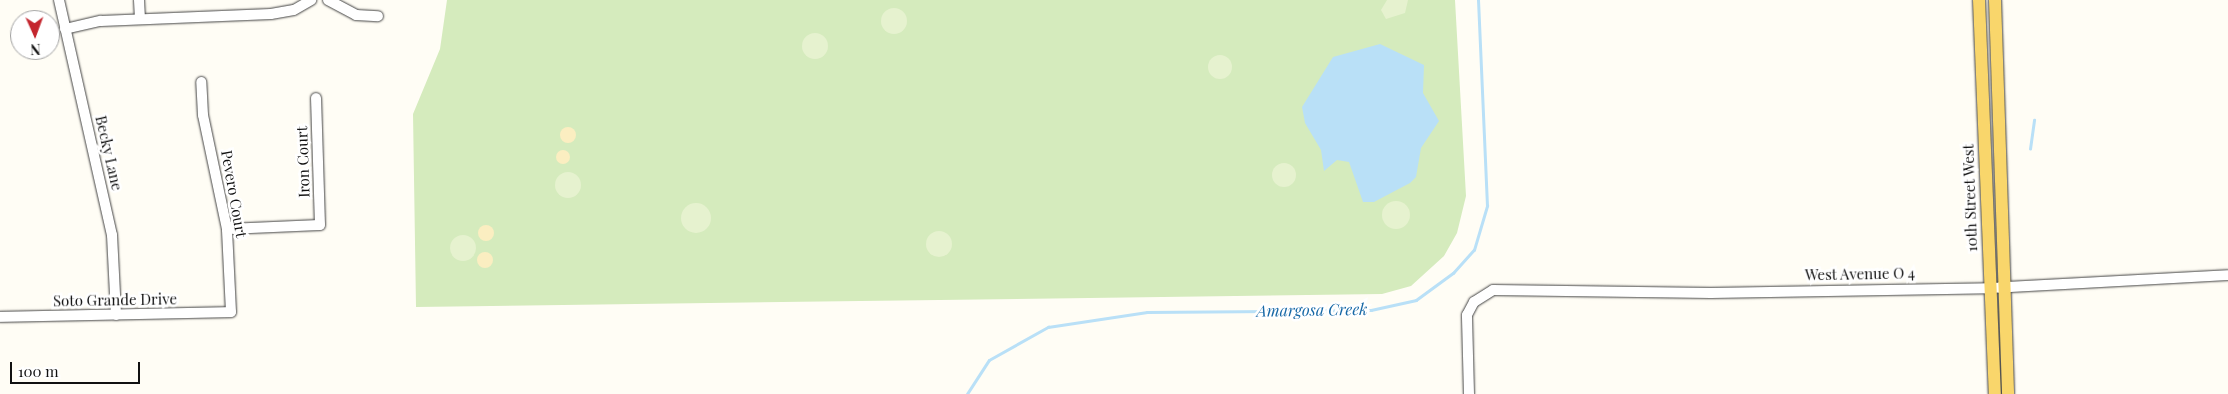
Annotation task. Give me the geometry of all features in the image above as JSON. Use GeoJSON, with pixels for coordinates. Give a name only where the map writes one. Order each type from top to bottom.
{"type":"FeatureCollection","features":[{"type":"Feature","properties":{"kind":"main road","name":"10th Street West"},"geometry":{"type":"LineString","coordinates":[[1979,0],[1995,394]]}},
{"type":"Feature","properties":{"kind":"main road"},"geometry":{"type":"LineString","coordinates":[[1995,0],[2008,394]]}},
{"type":"Feature","properties":{"kind":"main road"},"geometry":{"type":"LineString","coordinates":[[1980,26],[1988,34],[1992,114],[2000,124]]}},
{"type":"Feature","properties":{"kind":"street","name":"Becky Lane"},"geometry":{"type":"LineString","coordinates":[[59,0],[112,235],[116,315]]}},
{"type":"Feature","properties":{"kind":"street"},"geometry":{"type":"LineString","coordinates":[[139,0],[140,19]]}},
{"type":"Feature","properties":{"kind":"street"},"geometry":{"type":"LineString","coordinates":[[65,29],[140,19],[271,14],[294,10],[311,0]]}},
{"type":"Feature","properties":{"kind":"street"},"geometry":{"type":"LineString","coordinates":[[328,0],[356,15],[378,16]]}},
{"type":"Feature","properties":{"kind":"street","name":"Pevero Court"},"geometry":{"type":"LineString","coordinates":[[201,82],[203,115],[227,229],[231,312]]}},
{"type":"Feature","properties":{"kind":"street","name":"Iron Court"},"geometry":{"type":"LineString","coordinates":[[227,229],[320,225],[316,98]]}},
{"type":"Feature","properties":{"kind":"street","name":"West Avenue O 4"},"geometry":{"type":"LineString","coordinates":[[1468,394],[1467,315],[1474,302],[1493,290],[1712,293],[1990,288],[2228,275]]}},
{"type":"Feature","properties":{"kind":"street","name":"Soto Grande Drive"},"geometry":{"type":"LineString","coordinates":[[0,317],[231,312]]}},
{"type":"Feature","properties":{"kind":"green space"},"geometry":{"type":"Polygon","coordinates":[[[447,0],[1455,0],[1466,196],[1457,233],[1444,256],[1411,286],[1382,294],[416,307],[413,114],[440,49],[447,0]]]}},
{"type":"Feature","properties":{"kind":"green space"},"geometry":{"type":"Polygon","coordinates":[[[1387,0],[1408,0],[1405,13],[1386,19],[1381,10],[1387,0]]]}},
{"type":"Feature","properties":{"kind":"green space"},"geometry":{"type":"Polygon","coordinates":[[[894,8],[903,12],[907,21],[903,30],[894,34],[885,30],[881,21],[885,12],[894,8]]]}},
{"type":"Feature","properties":{"kind":"green space"},"geometry":{"type":"Polygon","coordinates":[[[815,33],[824,37],[828,46],[824,55],[815,59],[806,55],[802,46],[806,37],[815,33]]]}},
{"type":"Feature","properties":{"kind":"green space"},"geometry":{"type":"Polygon","coordinates":[[[1220,55],[1225,56],[1231,62],[1231,72],[1225,78],[1220,79],[1215,78],[1209,72],[1208,67],[1209,62],[1215,56],[1220,55]]]}},
{"type":"Feature","properties":{"kind":"green space"},"geometry":{"type":"Polygon","coordinates":[[[1284,163],[1293,166],[1296,175],[1293,184],[1284,187],[1275,184],[1272,175],[1275,166],[1284,163]]]}},
{"type":"Feature","properties":{"kind":"green space"},"geometry":{"type":"Polygon","coordinates":[[[568,172],[577,176],[581,185],[577,194],[568,198],[559,194],[555,185],[559,176],[568,172]]]}},
{"type":"Feature","properties":{"kind":"green space"},"geometry":{"type":"Polygon","coordinates":[[[1396,201],[1406,205],[1410,215],[1406,225],[1396,229],[1386,225],[1382,215],[1386,205],[1396,201]]]}},
{"type":"Feature","properties":{"kind":"green space"},"geometry":{"type":"Polygon","coordinates":[[[696,203],[706,208],[711,218],[706,228],[696,233],[686,228],[681,218],[686,208],[696,203]]]}},
{"type":"Feature","properties":{"kind":"green space"},"geometry":{"type":"Polygon","coordinates":[[[939,231],[948,235],[952,244],[948,253],[939,257],[930,253],[926,244],[930,235],[939,231]]]}},
{"type":"Feature","properties":{"kind":"green space"},"geometry":{"type":"Polygon","coordinates":[[[463,235],[472,239],[476,248],[472,257],[463,261],[454,257],[450,248],[454,239],[463,235]]]}},
{"type":"Feature","properties":{"kind":"sand"},"geometry":{"type":"Polygon","coordinates":[[[568,127],[574,129],[576,135],[574,141],[568,143],[562,141],[560,135],[562,129],[568,127]]]}},
{"type":"Feature","properties":{"kind":"sand"},"geometry":{"type":"Polygon","coordinates":[[[560,150],[566,150],[570,157],[566,164],[560,164],[556,160],[556,154],[560,150]]]}},
{"type":"Feature","properties":{"kind":"sand"},"geometry":{"type":"Polygon","coordinates":[[[486,225],[492,227],[494,233],[492,239],[486,241],[480,239],[478,233],[480,227],[486,225]]]}},
{"type":"Feature","properties":{"kind":"sand"},"geometry":{"type":"Polygon","coordinates":[[[485,252],[493,260],[485,268],[477,260],[485,252]]]}},
{"type":"Feature","properties":{"kind":"water"},"geometry":{"type":"Polygon","coordinates":[[[1380,44],[1424,65],[1423,93],[1439,121],[1421,148],[1416,177],[1410,183],[1374,202],[1363,202],[1349,162],[1337,160],[1324,171],[1321,150],[1305,123],[1302,107],[1333,57],[1380,44]]]}},
{"type":"Feature","properties":{"kind":"waterway","name":"Amargosa Creek"},"geometry":{"type":"LineString","coordinates":[[967,394],[989,360],[1048,327],[1147,312],[1371,310],[1416,300],[1453,273],[1474,250],[1487,206],[1478,0]]}},
{"type":"Feature","properties":{"kind":"waterway"},"geometry":{"type":"LineString","coordinates":[[2030,149],[2034,120]]}}]}
